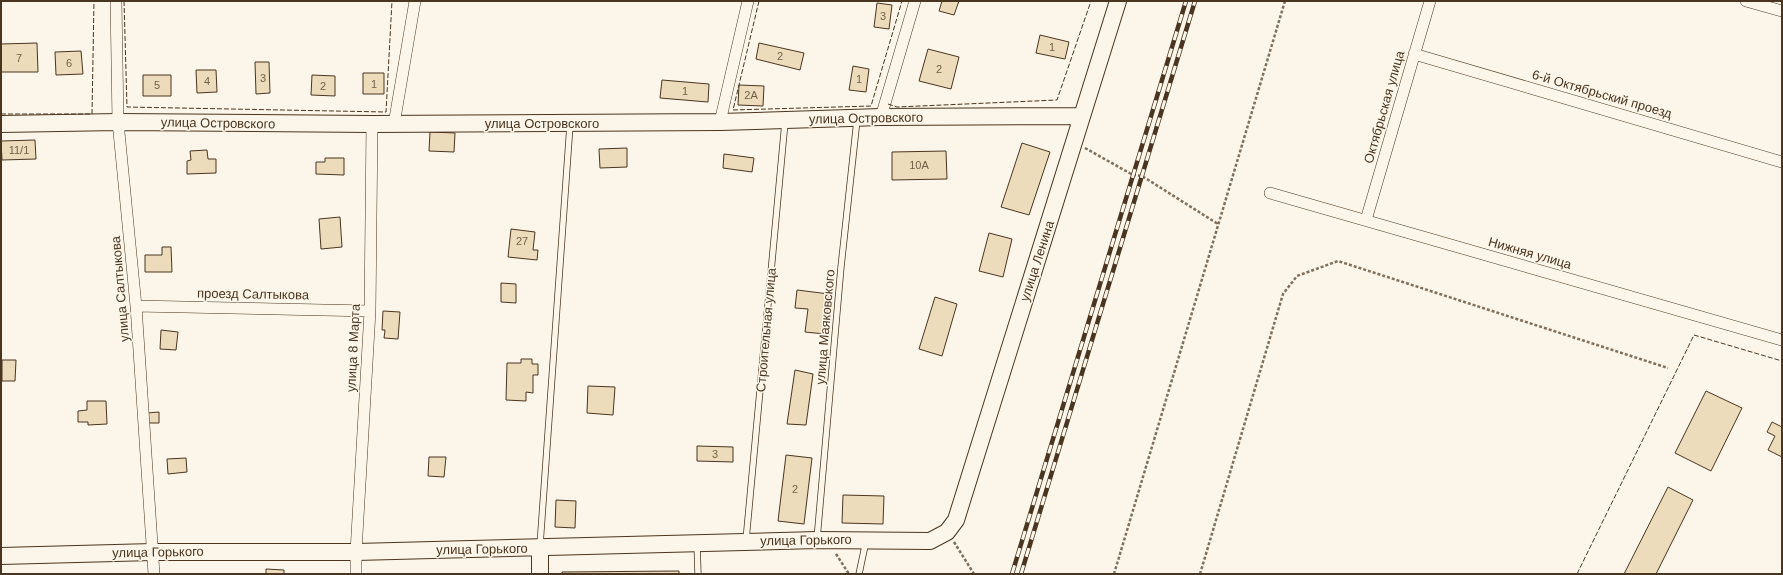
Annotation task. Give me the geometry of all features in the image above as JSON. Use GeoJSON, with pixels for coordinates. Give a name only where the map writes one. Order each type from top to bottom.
{"type":"FeatureCollection","features":[{"type":"Feature","properties":{"kind":"street","name":"улица Салтыкова"},"geometry":{"type":"LineString","coordinates":[[116,1],[118,122],[136,306],[154,552],[154,574]]}},
{"type":"Feature","properties":{"kind":"street"},"geometry":{"type":"LineString","coordinates":[[394,124],[415,1]]}},
{"type":"Feature","properties":{"kind":"street"},"geometry":{"type":"LineString","coordinates":[[720,122],[748,1]]}},
{"type":"Feature","properties":{"kind":"street"},"geometry":{"type":"LineString","coordinates":[[881,117],[915,1]]}},
{"type":"Feature","properties":{"kind":"street","name":"улица Ленина"},"geometry":{"type":"LineString","coordinates":[[951,526],[1075,143],[1118,1]]}},
{"type":"Feature","properties":{"kind":"street","name":"Октябрьская улица"},"geometry":{"type":"LineString","coordinates":[[1366,220],[1430,1]]}},
{"type":"Feature","properties":{"kind":"street"},"geometry":{"type":"LineString","coordinates":[[1746,1],[1782,11]]}},
{"type":"Feature","properties":{"kind":"street","name":"6-й Октябрьский проезд"},"geometry":{"type":"LineString","coordinates":[[1414,54],[1782,162]]}},
{"type":"Feature","properties":{"kind":"street","name":"улица Островского"},"geometry":{"type":"LineString","coordinates":[[1,124],[118,122],[372,124],[720,122],[857,117],[1082,116]]}},
{"type":"Feature","properties":{"kind":"street","name":"улица 8 Марта"},"geometry":{"type":"LineString","coordinates":[[356,574],[370,311],[372,124]]}},
{"type":"Feature","properties":{"kind":"street","name":"Нижняя улица"},"geometry":{"type":"LineString","coordinates":[[1270,193],[1782,340]]}},
{"type":"Feature","properties":{"kind":"street","name":"проезд Салтыкова"},"geometry":{"type":"LineString","coordinates":[[136,306],[370,311]]}},
{"type":"Feature","properties":{"kind":"street","name":"улица Горького"},"geometry":{"type":"LineString","coordinates":[[1,556],[154,552],[356,552],[540,548],[697,542],[866,539],[930,541],[951,526]]}},
{"type":"Feature","properties":{"kind":"street"},"geometry":{"type":"LineString","coordinates":[[540,548],[540,574]]}},
{"type":"Feature","properties":{"kind":"lane","name":"улица Маяковского"},"geometry":{"type":"LineString","coordinates":[[822,540],[841,267],[857,117]]}},
{"type":"Feature","properties":{"kind":"lane","name":"Строительная улица"},"geometry":{"type":"LineString","coordinates":[[746,541],[786,120]]}},
{"type":"Feature","properties":{"kind":"lane"},"geometry":{"type":"LineString","coordinates":[[540,548],[570,123]]}},
{"type":"Feature","properties":{"kind":"lane"},"geometry":{"type":"LineString","coordinates":[[859,574],[866,539]]}},
{"type":"Feature","properties":{"kind":"lane"},"geometry":{"type":"LineString","coordinates":[[697,542],[698,574]]}},
{"type":"Feature","properties":{"kind":"path"},"geometry":{"type":"LineString","coordinates":[[1114,574],[1285,1]]}},
{"type":"Feature","properties":{"kind":"path"},"geometry":{"type":"LineString","coordinates":[[1075,143],[1133,175],[1142,176],[1218,224]]}},
{"type":"Feature","properties":{"kind":"path"},"geometry":{"type":"LineString","coordinates":[[1200,574],[1284,294],[1297,276],[1338,261],[1668,368]]}},
{"type":"Feature","properties":{"kind":"path"},"geometry":{"type":"LineString","coordinates":[[951,526],[974,574]]}},
{"type":"Feature","properties":{"kind":"path"},"geometry":{"type":"LineString","coordinates":[[822,540],[849,574]]}},
{"type":"Feature","properties":{"kind":"building"},"geometry":{"type":"Polygon","coordinates":[[[942,1],[959,1],[954,15],[939,11],[942,1]]]}},
{"type":"Feature","properties":{"kind":"building"},"geometry":{"type":"Polygon","coordinates":[[[877,3],[892,5],[889,29],[874,27],[877,3]]]}},
{"type":"Feature","properties":{"kind":"building"},"geometry":{"type":"Polygon","coordinates":[[[1040,35],[1069,42],[1065,59],[1036,53],[1040,35]]]}},
{"type":"Feature","properties":{"kind":"building"},"geometry":{"type":"Polygon","coordinates":[[[37,43],[38,72],[1,72],[1,44],[37,43]]]}},
{"type":"Feature","properties":{"kind":"building"},"geometry":{"type":"Polygon","coordinates":[[[759,43],[804,53],[800,70],[756,59],[759,43]]]}},
{"type":"Feature","properties":{"kind":"building"},"geometry":{"type":"Polygon","coordinates":[[[928,49],[959,57],[951,89],[919,81],[928,49]]]}},
{"type":"Feature","properties":{"kind":"building"},"geometry":{"type":"Polygon","coordinates":[[[81,51],[83,74],[56,75],[55,52],[81,51]]]}},
{"type":"Feature","properties":{"kind":"building"},"geometry":{"type":"Polygon","coordinates":[[[255,62],[269,62],[270,93],[256,94],[255,62]]]}},
{"type":"Feature","properties":{"kind":"building"},"geometry":{"type":"Polygon","coordinates":[[[853,66],[869,69],[866,92],[849,90],[853,66]]]}},
{"type":"Feature","properties":{"kind":"building"},"geometry":{"type":"Polygon","coordinates":[[[196,70],[216,70],[217,92],[197,93],[196,70]]]}},
{"type":"Feature","properties":{"kind":"building"},"geometry":{"type":"Polygon","coordinates":[[[363,73],[384,73],[384,94],[363,94],[363,73]]]}},
{"type":"Feature","properties":{"kind":"building"},"geometry":{"type":"Polygon","coordinates":[[[143,75],[171,75],[171,96],[143,96],[143,75]]]}},
{"type":"Feature","properties":{"kind":"building"},"geometry":{"type":"Polygon","coordinates":[[[312,75],[335,76],[335,96],[311,95],[312,75]]]}},
{"type":"Feature","properties":{"kind":"building"},"geometry":{"type":"Polygon","coordinates":[[[662,80],[709,84],[708,102],[660,98],[662,80]]]}},
{"type":"Feature","properties":{"kind":"building"},"geometry":{"type":"Polygon","coordinates":[[[739,85],[764,86],[763,106],[738,105],[739,85]]]}},
{"type":"Feature","properties":{"kind":"building"},"geometry":{"type":"Polygon","coordinates":[[[430,132],[455,133],[454,152],[429,151],[430,132]]]}},
{"type":"Feature","properties":{"kind":"building"},"geometry":{"type":"Polygon","coordinates":[[[35,140],[36,159],[2,160],[1,141],[35,140]]]}},
{"type":"Feature","properties":{"kind":"building"},"geometry":{"type":"Polygon","coordinates":[[[1022,143],[1050,152],[1029,215],[1001,207],[1022,143]]]}},
{"type":"Feature","properties":{"kind":"building"},"geometry":{"type":"Polygon","coordinates":[[[627,148],[627,167],[600,168],[599,149],[627,148]]]}},
{"type":"Feature","properties":{"kind":"building"},"geometry":{"type":"Polygon","coordinates":[[[207,150],[208,159],[216,159],[216,173],[187,174],[187,161],[191,160],[190,151],[207,150]]]}},
{"type":"Feature","properties":{"kind":"building"},"geometry":{"type":"Polygon","coordinates":[[[946,151],[947,179],[892,180],[892,152],[946,151]]]}},
{"type":"Feature","properties":{"kind":"building"},"geometry":{"type":"Polygon","coordinates":[[[724,154],[754,158],[752,172],[723,168],[724,154]]]}},
{"type":"Feature","properties":{"kind":"building"},"geometry":{"type":"Polygon","coordinates":[[[325,158],[344,158],[344,175],[316,174],[316,162],[325,162],[325,158]]]}},
{"type":"Feature","properties":{"kind":"building"},"geometry":{"type":"Polygon","coordinates":[[[340,217],[342,247],[321,249],[319,219],[340,217]]]}},
{"type":"Feature","properties":{"kind":"building"},"geometry":{"type":"Polygon","coordinates":[[[511,229],[535,232],[533,250],[538,250],[537,260],[508,257],[511,229]]]}},
{"type":"Feature","properties":{"kind":"building"},"geometry":{"type":"Polygon","coordinates":[[[989,233],[1012,239],[1003,277],[979,271],[989,233]]]}},
{"type":"Feature","properties":{"kind":"building"},"geometry":{"type":"Polygon","coordinates":[[[162,247],[171,247],[172,272],[145,272],[145,255],[162,255],[162,247]]]}},
{"type":"Feature","properties":{"kind":"building"},"geometry":{"type":"Polygon","coordinates":[[[501,283],[516,284],[516,303],[501,302],[501,283]]]}},
{"type":"Feature","properties":{"kind":"building"},"geometry":{"type":"Polygon","coordinates":[[[797,290],[829,294],[825,334],[805,332],[808,309],[795,308],[797,290]]]}},
{"type":"Feature","properties":{"kind":"building"},"geometry":{"type":"Polygon","coordinates":[[[935,297],[957,304],[942,356],[919,349],[935,297]]]}},
{"type":"Feature","properties":{"kind":"building"},"geometry":{"type":"Polygon","coordinates":[[[383,311],[400,312],[398,339],[384,338],[385,330],[382,330],[383,311]]]}},
{"type":"Feature","properties":{"kind":"building"},"geometry":{"type":"Polygon","coordinates":[[[161,330],[178,332],[176,350],[160,349],[161,330]]]}},
{"type":"Feature","properties":{"kind":"building"},"geometry":{"type":"Polygon","coordinates":[[[521,359],[532,359],[532,364],[538,364],[538,375],[533,375],[533,393],[526,392],[526,401],[506,400],[507,363],[521,363],[521,359]]]}},
{"type":"Feature","properties":{"kind":"building"},"geometry":{"type":"Polygon","coordinates":[[[2,360],[16,360],[15,381],[2,381],[2,360]]]}},
{"type":"Feature","properties":{"kind":"building"},"geometry":{"type":"Polygon","coordinates":[[[795,370],[813,374],[806,425],[787,424],[795,370]]]}},
{"type":"Feature","properties":{"kind":"building"},"geometry":{"type":"Polygon","coordinates":[[[588,386],[615,387],[613,415],[587,413],[588,386]]]}},
{"type":"Feature","properties":{"kind":"building"},"geometry":{"type":"Polygon","coordinates":[[[1706,391],[1742,408],[1711,471],[1675,453],[1706,391]]]}},
{"type":"Feature","properties":{"kind":"building"},"geometry":{"type":"Polygon","coordinates":[[[87,401],[106,401],[107,424],[88,425],[88,422],[78,422],[78,411],[87,410],[87,401]]]}},
{"type":"Feature","properties":{"kind":"building"},"geometry":{"type":"Polygon","coordinates":[[[159,412],[159,423],[147,423],[147,413],[159,412]]]}},
{"type":"Feature","properties":{"kind":"building"},"geometry":{"type":"Polygon","coordinates":[[[1772,422],[1782,427],[1782,457],[1768,450],[1775,436],[1767,432],[1772,422]]]}},
{"type":"Feature","properties":{"kind":"building"},"geometry":{"type":"Polygon","coordinates":[[[697,446],[733,447],[733,462],[697,461],[697,446]]]}},
{"type":"Feature","properties":{"kind":"building"},"geometry":{"type":"Polygon","coordinates":[[[786,455],[812,458],[804,524],[778,521],[786,455]]]}},
{"type":"Feature","properties":{"kind":"building"},"geometry":{"type":"Polygon","coordinates":[[[429,457],[446,457],[444,477],[428,476],[429,457]]]}},
{"type":"Feature","properties":{"kind":"building"},"geometry":{"type":"Polygon","coordinates":[[[186,458],[187,472],[168,474],[167,459],[186,458]]]}},
{"type":"Feature","properties":{"kind":"building"},"geometry":{"type":"Polygon","coordinates":[[[1668,487],[1693,500],[1656,574],[1624,574],[1668,487]]]}},
{"type":"Feature","properties":{"kind":"building"},"geometry":{"type":"Polygon","coordinates":[[[843,495],[884,496],[883,524],[842,523],[843,495]]]}},
{"type":"Feature","properties":{"kind":"building"},"geometry":{"type":"Polygon","coordinates":[[[556,500],[576,501],[575,528],[555,527],[556,500]]]}},
{"type":"Feature","properties":{"kind":"building"},"geometry":{"type":"Polygon","coordinates":[[[266,569],[284,570],[284,574],[266,574],[266,569]]]}},
{"type":"Feature","properties":{"kind":"building"},"geometry":{"type":"Polygon","coordinates":[[[679,571],[679,574],[562,574],[562,572],[679,571]]]}},
{"type":"Feature","properties":{"kind":"railway"},"geometry":{"type":"LineString","coordinates":[[1012,574],[1186,1]]}},
{"type":"Feature","properties":{"kind":"railway"},"geometry":{"type":"LineString","coordinates":[[1021,574],[1195,1]]}},
{"type":"Feature","properties":{"kind":"fence"},"geometry":{"type":"LineString","coordinates":[[1,114],[92,114],[94,1]]}},
{"type":"Feature","properties":{"kind":"fence"},"geometry":{"type":"LineString","coordinates":[[124,1],[127,107],[386,112],[392,1]]}},
{"type":"Feature","properties":{"kind":"fence"},"geometry":{"type":"LineString","coordinates":[[759,1],[733,110],[871,106],[902,1]]}},
{"type":"Feature","properties":{"kind":"fence"},"geometry":{"type":"LineString","coordinates":[[888,104],[897,107],[1057,100],[1091,1]]}},
{"type":"Feature","properties":{"kind":"fence"},"geometry":{"type":"LineString","coordinates":[[1577,574],[1694,335],[1782,361]]}}]}
